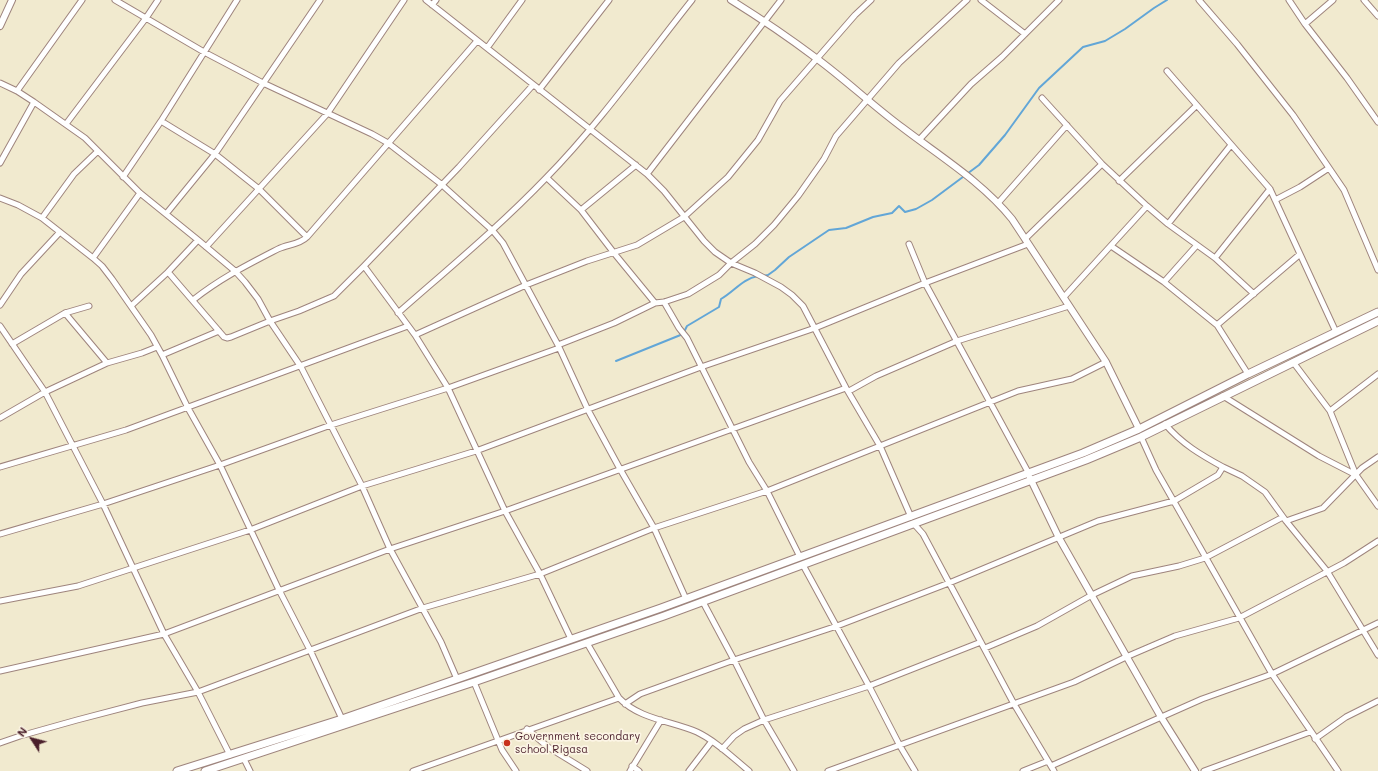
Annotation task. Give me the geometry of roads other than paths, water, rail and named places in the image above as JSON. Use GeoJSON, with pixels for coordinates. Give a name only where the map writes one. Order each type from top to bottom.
{"type":"FeatureCollection","features":[{"type":"Feature","properties":{"kind":"main road"},"geometry":{"type":"LineString","coordinates":[[205,771],[587,643],[703,602],[1086,460],[1140,433],[1196,400],[1378,312]]}},
{"type":"Feature","properties":{"kind":"main road"},"geometry":{"type":"LineString","coordinates":[[177,771],[342,719],[686,599],[911,517],[1028,472],[1165,424],[1378,321]]}},
{"type":"Feature","properties":{"kind":"main road"},"geometry":{"type":"LineString","coordinates":[[1196,400],[1200,408]]}},
{"type":"Feature","properties":{"kind":"street"},"geometry":{"type":"LineString","coordinates":[[0,26],[12,0]]}},
{"type":"Feature","properties":{"kind":"street"},"geometry":{"type":"LineString","coordinates":[[17,91],[82,0]]}},
{"type":"Feature","properties":{"kind":"street"},"geometry":{"type":"LineString","coordinates":[[115,0],[204,52],[388,143],[441,184],[493,230],[503,243],[526,285],[559,347],[588,410],[654,528],[686,599]]}},
{"type":"Feature","properties":{"kind":"street"},"geometry":{"type":"LineString","coordinates":[[66,124],[158,0]]}},
{"type":"Feature","properties":{"kind":"street"},"geometry":{"type":"LineString","coordinates":[[123,177],[161,121],[237,0]]}},
{"type":"Feature","properties":{"kind":"street"},"geometry":{"type":"LineString","coordinates":[[166,214],[215,154],[320,0]]}},
{"type":"Feature","properties":{"kind":"street"},"geometry":{"type":"LineString","coordinates":[[206,247],[327,114],[404,0]]}},
{"type":"Feature","properties":{"kind":"street"},"geometry":{"type":"LineString","coordinates":[[426,0],[532,85],[647,174],[664,191],[684,217],[715,252],[731,263],[768,279],[792,295],[803,306],[847,389],[880,446],[911,517]]}},
{"type":"Feature","properties":{"kind":"street"},"geometry":{"type":"LineString","coordinates":[[432,5],[436,0]]}},
{"type":"Feature","properties":{"kind":"street"},"geometry":{"type":"LineString","coordinates":[[487,48],[522,0]]}},
{"type":"Feature","properties":{"kind":"street"},"geometry":{"type":"LineString","coordinates":[[539,90],[609,0]]}},
{"type":"Feature","properties":{"kind":"street"},"geometry":{"type":"LineString","coordinates":[[398,313],[493,230],[547,178],[590,130],[692,0]]}},
{"type":"Feature","properties":{"kind":"street"},"geometry":{"type":"LineString","coordinates":[[731,0],[764,21],[816,58],[867,100],[964,173],[999,202],[1012,219],[1106,362],[1156,470],[1205,558],[1272,674],[1310,732],[1338,771]]}},
{"type":"Feature","properties":{"kind":"street"},"geometry":{"type":"LineString","coordinates":[[647,174],[781,0]]}},
{"type":"Feature","properties":{"kind":"street"},"geometry":{"type":"LineString","coordinates":[[415,334],[526,285],[637,245],[684,217],[728,177],[758,140],[780,101],[816,58],[871,0]]}},
{"type":"Feature","properties":{"kind":"street"},"geometry":{"type":"LineString","coordinates":[[0,534],[103,504],[220,465],[331,424],[448,388],[559,347],[655,303],[664,302],[688,294],[707,284],[719,276],[731,263],[755,244],[774,226],[798,196],[824,159],[836,136],[899,63],[967,0]]}},
{"type":"Feature","properties":{"kind":"street"},"geometry":{"type":"LineString","coordinates":[[981,0],[1025,34]]}},
{"type":"Feature","properties":{"kind":"street"},"geometry":{"type":"LineString","coordinates":[[919,140],[971,84],[1002,57],[1059,0]]}},
{"type":"Feature","properties":{"kind":"street"},"geometry":{"type":"LineString","coordinates":[[1199,0],[1237,44],[1288,109],[1344,190],[1378,270]]}},
{"type":"Feature","properties":{"kind":"street"},"geometry":{"type":"LineString","coordinates":[[1289,0],[1305,24],[1347,78],[1378,122]]}},
{"type":"Feature","properties":{"kind":"street"},"geometry":{"type":"LineString","coordinates":[[1305,24],[1333,0]]}},
{"type":"Feature","properties":{"kind":"street"},"geometry":{"type":"LineString","coordinates":[[1364,0],[1378,16]]}},
{"type":"Feature","properties":{"kind":"street"},"geometry":{"type":"LineString","coordinates":[[193,300],[213,284],[235,271],[282,247],[302,242],[477,41]]}},
{"type":"Feature","properties":{"kind":"street"},"geometry":{"type":"LineString","coordinates":[[1167,71],[1270,189],[1299,255],[1336,332]]}},
{"type":"Feature","properties":{"kind":"street"},"geometry":{"type":"LineString","coordinates":[[0,83],[17,91],[66,124],[98,151],[140,193],[235,271],[245,282],[258,299],[270,321],[301,366],[362,486],[390,549],[441,642],[457,679]]}},
{"type":"Feature","properties":{"kind":"street"},"geometry":{"type":"LineString","coordinates":[[168,272],[226,338],[231,338],[334,296],[480,143],[532,85]]}},
{"type":"Feature","properties":{"kind":"street"},"geometry":{"type":"LineString","coordinates":[[1042,98],[1119,181],[1168,224],[1215,258],[1254,294]]}},
{"type":"Feature","properties":{"kind":"street"},"geometry":{"type":"LineString","coordinates":[[0,163],[34,102]]}},
{"type":"Feature","properties":{"kind":"street"},"geometry":{"type":"LineString","coordinates":[[1119,181],[1196,106]]}},
{"type":"Feature","properties":{"kind":"street"},"geometry":{"type":"LineString","coordinates":[[161,121],[215,154],[259,190],[307,237]]}},
{"type":"Feature","properties":{"kind":"street"},"geometry":{"type":"LineString","coordinates":[[999,202],[1067,125]]}},
{"type":"Feature","properties":{"kind":"street"},"geometry":{"type":"LineString","coordinates":[[1168,224],[1231,145]]}},
{"type":"Feature","properties":{"kind":"street"},"geometry":{"type":"LineString","coordinates":[[42,218],[74,174],[98,151]]}},
{"type":"Feature","properties":{"kind":"street"},"geometry":{"type":"LineString","coordinates":[[0,601],[78,586],[250,530],[362,486],[476,451],[701,367],[816,328],[1026,242],[1102,164]]}},
{"type":"Feature","properties":{"kind":"street"},"geometry":{"type":"LineString","coordinates":[[581,210],[636,165]]}},
{"type":"Feature","properties":{"kind":"street"},"geometry":{"type":"LineString","coordinates":[[1274,200],[1300,187],[1329,168]]}},
{"type":"Feature","properties":{"kind":"street"},"geometry":{"type":"LineString","coordinates":[[547,178],[581,210],[614,254],[655,303]]}},
{"type":"Feature","properties":{"kind":"street"},"geometry":{"type":"LineString","coordinates":[[1215,258],[1270,189]]}},
{"type":"Feature","properties":{"kind":"street"},"geometry":{"type":"LineString","coordinates":[[93,258],[140,193]]}},
{"type":"Feature","properties":{"kind":"street"},"geometry":{"type":"LineString","coordinates":[[0,198],[18,205],[42,218],[93,258],[102,266],[131,306],[162,355],[188,408],[220,465],[342,719]]}},
{"type":"Feature","properties":{"kind":"street"},"geometry":{"type":"LineString","coordinates":[[1064,297],[1147,206]]}},
{"type":"Feature","properties":{"kind":"street"},"geometry":{"type":"LineString","coordinates":[[0,305],[21,274],[60,232]]}},
{"type":"Feature","properties":{"kind":"street"},"geometry":{"type":"LineString","coordinates":[[131,306],[168,272],[198,240]]}},
{"type":"Feature","properties":{"kind":"street"},"geometry":{"type":"LineString","coordinates":[[909,244],[925,283],[1028,472],[1059,538],[1161,717],[1195,771]]}},
{"type":"Feature","properties":{"kind":"street"},"geometry":{"type":"LineString","coordinates":[[1164,282],[1197,245]]}},
{"type":"Feature","properties":{"kind":"street"},"geometry":{"type":"LineString","coordinates":[[1111,246],[1164,282],[1217,325],[1248,374]]}},
{"type":"Feature","properties":{"kind":"street"},"geometry":{"type":"LineString","coordinates":[[1217,325],[1299,255]]}},
{"type":"Feature","properties":{"kind":"street"},"geometry":{"type":"LineString","coordinates":[[364,266],[415,334],[448,388],[505,511],[540,574],[572,639]]}},
{"type":"Feature","properties":{"kind":"street"},"geometry":{"type":"LineString","coordinates":[[664,302],[679,328],[687,338],[734,429],[749,462],[767,491],[800,557]]}},
{"type":"Feature","properties":{"kind":"street"},"geometry":{"type":"LineString","coordinates":[[12,344],[65,313],[89,306]]}},
{"type":"Feature","properties":{"kind":"street"},"geometry":{"type":"LineString","coordinates":[[0,671],[164,634],[390,549],[505,511],[847,389],[957,341],[1069,306]]}},
{"type":"Feature","properties":{"kind":"street"},"geometry":{"type":"LineString","coordinates":[[65,313],[107,363]]}},
{"type":"Feature","properties":{"kind":"street"},"geometry":{"type":"LineString","coordinates":[[0,326],[45,392],[103,504],[164,634],[198,692],[230,754]]}},
{"type":"Feature","properties":{"kind":"street"},"geometry":{"type":"LineString","coordinates":[[0,467],[126,430],[408,326]]}},
{"type":"Feature","properties":{"kind":"street"},"geometry":{"type":"LineString","coordinates":[[162,355],[219,331]]}},
{"type":"Feature","properties":{"kind":"street"},"geometry":{"type":"LineString","coordinates":[[0,418],[45,392],[107,363],[157,347]]}},
{"type":"Feature","properties":{"kind":"street"},"geometry":{"type":"LineString","coordinates":[[0,743],[20,736],[142,703],[198,692],[423,608],[540,574],[654,528],[767,491],[1018,391],[1072,379],[1106,362]]}},
{"type":"Feature","properties":{"kind":"street"},"geometry":{"type":"LineString","coordinates":[[1293,362],[1330,411],[1356,474],[1378,506]]}},
{"type":"Feature","properties":{"kind":"street"},"geometry":{"type":"LineString","coordinates":[[1330,411],[1378,374]]}},
{"type":"Feature","properties":{"kind":"street"},"geometry":{"type":"LineString","coordinates":[[1223,396],[1319,456],[1356,474]]}},
{"type":"Feature","properties":{"kind":"street"},"geometry":{"type":"LineString","coordinates":[[1165,424],[1186,445],[1223,467],[1242,476],[1265,492],[1284,519],[1327,571],[1378,654]]}},
{"type":"Feature","properties":{"kind":"street"},"geometry":{"type":"LineString","coordinates":[[985,648],[1036,626],[1092,595],[1132,576],[1179,566],[1205,558],[1284,519],[1323,508],[1362,468],[1378,457]]}},
{"type":"Feature","properties":{"kind":"street"},"geometry":{"type":"LineString","coordinates":[[624,704],[640,694],[734,660],[837,626],[949,583],[1098,521],[1174,501],[1218,475],[1223,467]]}},
{"type":"Feature","properties":{"kind":"street"},"geometry":{"type":"LineString","coordinates":[[914,524],[923,534],[1014,704],[1054,771]]}},
{"type":"Feature","properties":{"kind":"street"},"geometry":{"type":"LineString","coordinates":[[828,771],[1074,682],[1126,657],[1176,636],[1240,618],[1344,563],[1378,541]]}},
{"type":"Feature","properties":{"kind":"street"},"geometry":{"type":"LineString","coordinates":[[803,565],[870,686],[914,771]]}},
{"type":"Feature","properties":{"kind":"street"},"geometry":{"type":"LineString","coordinates":[[703,602],[764,720],[794,771]]}},
{"type":"Feature","properties":{"kind":"street"},"geometry":{"type":"LineString","coordinates":[[1023,771],[1049,763],[1202,700],[1272,674],[1378,623]]}},
{"type":"Feature","properties":{"kind":"street"},"geometry":{"type":"LineString","coordinates":[[722,749],[744,728],[764,720],[870,686],[981,642]]}},
{"type":"Feature","properties":{"kind":"street"},"geometry":{"type":"LineString","coordinates":[[587,643],[624,704],[638,712],[698,733],[712,741],[749,771]]}},
{"type":"Feature","properties":{"kind":"street"},"geometry":{"type":"LineString","coordinates":[[474,682],[502,750],[516,771]]}},
{"type":"Feature","properties":{"kind":"street"},"geometry":{"type":"LineString","coordinates":[[413,771],[499,741],[527,729],[619,698]]}},
{"type":"Feature","properties":{"kind":"street"},"geometry":{"type":"LineString","coordinates":[[1315,738],[1346,717],[1378,701]]}},
{"type":"Feature","properties":{"kind":"street"},"geometry":{"type":"LineString","coordinates":[[639,771],[631,769],[661,720]]}},
{"type":"Feature","properties":{"kind":"street"},"geometry":{"type":"LineString","coordinates":[[527,729],[548,748],[587,771]]}},
{"type":"Feature","properties":{"kind":"street"},"geometry":{"type":"LineString","coordinates":[[1204,771],[1310,732]]}},
{"type":"Feature","properties":{"kind":"street"},"geometry":{"type":"LineString","coordinates":[[689,771],[712,741]]}},
{"type":"Feature","properties":{"kind":"street"},"geometry":{"type":"LineString","coordinates":[[244,758],[250,771]]}},
{"type":"Feature","properties":{"kind":"waterway"},"geometry":{"type":"LineString","coordinates":[[763,276],[768,275],[789,257],[829,230],[846,228],[873,217],[892,213],[899,206],[905,212],[916,209],[932,200],[979,165],[1005,135],[1039,88],[1083,47],[1105,41],[1167,0]]}},
{"type":"Feature","properties":{"kind":"waterway"},"geometry":{"type":"LineString","coordinates":[[616,361],[683,334],[687,326],[719,307],[721,299],[743,282],[758,276]]}},
{"type":"Feature","properties":{"kind":"place","name":"Government secondary school Rigasa"},"geometry":{"type":"Point","coordinates":[507,743]}}]}
